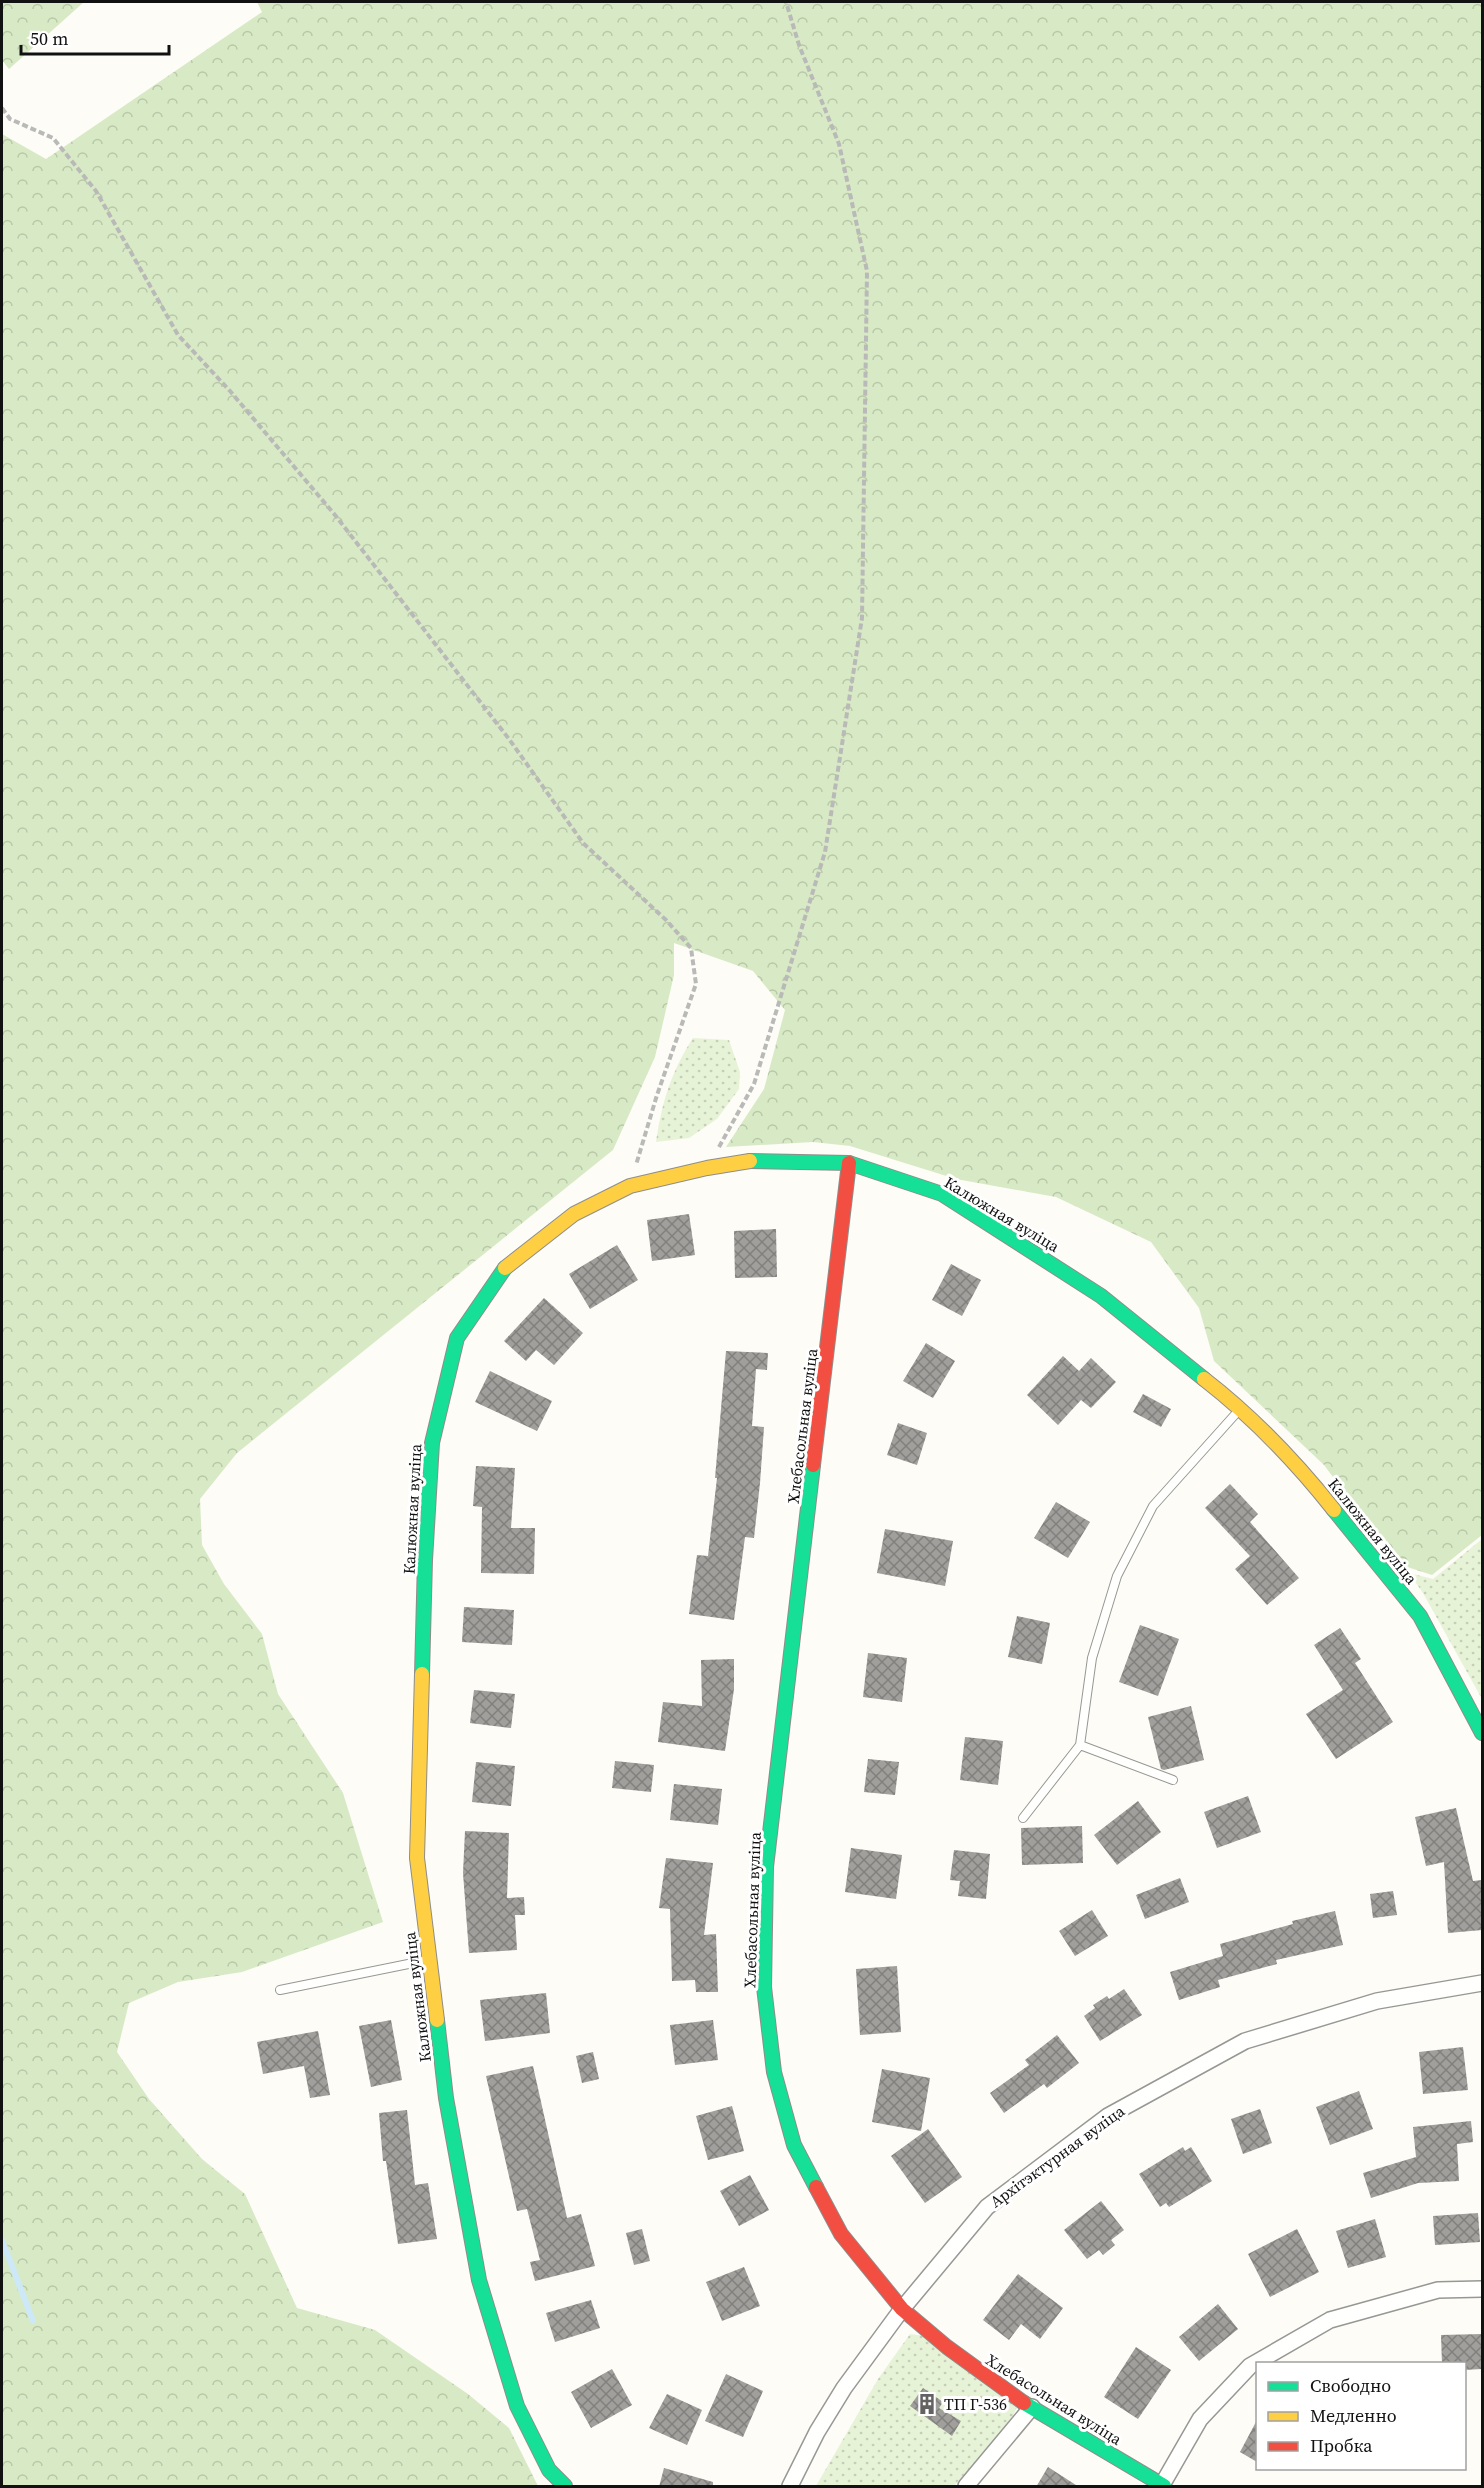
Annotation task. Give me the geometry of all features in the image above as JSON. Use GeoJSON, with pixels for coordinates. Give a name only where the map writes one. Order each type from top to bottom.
{"type":"FeatureCollection","features":[{"type":"Feature","properties":{"kind":"street","name":"Калюжная вуліца"},"geometry":{"type":"LineString","coordinates":[[565,2487],[549,2470],[517,2406],[479,2280],[446,2098],[417,1858],[425,1560],[432,1443],[456,1338],[507,1265],[574,1214],[630,1186],[707,1168],[759,1160],[849,1163],[942,1194],[1101,1296],[1241,1408],[1312,1482],[1420,1616],[1482,1733]]}},
{"type":"Feature","properties":{"kind":"street","name":"Хлебасольная вуліца"},"geometry":{"type":"LineString","coordinates":[[849,1163],[766,1867],[764,1987],[774,2072],[794,2145],[841,2234],[902,2309],[946,2347],[1008,2393],[1163,2486]]}},
{"type":"Feature","properties":{"kind":"street","name":"Архітэктурная вуліца"},"geometry":{"type":"LineString","coordinates":[[790,2487],[817,2432],[844,2388],[902,2309],[987,2207],[1108,2116],[1245,2041],[1377,2001],[1482,1983]]}},
{"type":"Feature","properties":{"kind":"street"},"geometry":{"type":"LineString","coordinates":[[1257,2362],[1330,2320],[1438,2290],[1482,2289]]}},
{"type":"Feature","properties":{"kind":"street"},"geometry":{"type":"LineString","coordinates":[[1163,2486],[1200,2419],[1250,2366],[1256,2363]]}},
{"type":"Feature","properties":{"kind":"street"},"geometry":{"type":"LineString","coordinates":[[966,2487],[1032,2407]]}},
{"type":"Feature","properties":{"kind":"lane"},"geometry":{"type":"LineString","coordinates":[[1023,1818],[1080,1745],[1092,1658],[1117,1576],[1153,1506],[1241,1408]]}},
{"type":"Feature","properties":{"kind":"lane"},"geometry":{"type":"LineString","coordinates":[[1080,1745],[1173,1780]]}},
{"type":"Feature","properties":{"kind":"lane"},"geometry":{"type":"LineString","coordinates":[[280,1990],[429,1959]]}},
{"type":"Feature","properties":{"kind":"path"},"geometry":{"type":"LineString","coordinates":[[707,1168],[754,1084],[825,852],[862,618],[867,271],[839,144],[799,45],[786,2]]}},
{"type":"Feature","properties":{"kind":"path"},"geometry":{"type":"LineString","coordinates":[[2,108],[10,119],[53,138],[96,191],[178,335],[230,391],[335,515],[509,739],[583,843],[692,948],[696,984],[657,1095],[630,1186]]}},
{"type":"Feature","properties":{"kind":"green space"},"geometry":{"type":"Polygon","coordinates":[[[2,2],[84,2],[9,69],[2,60],[2,2]]]}},
{"type":"Feature","properties":{"kind":"green space"},"geometry":{"type":"Polygon","coordinates":[[[257,2],[1482,2],[1482,1535],[1432,1575],[1398,1564],[1324,1465],[1214,1361],[1199,1308],[1151,1242],[1056,1197],[956,1179],[850,1146],[813,1142],[726,1147],[764,1089],[785,1010],[753,971],[674,943],[674,975],[655,1057],[613,1150],[237,1453],[200,1499],[202,1545],[224,1584],[262,1634],[278,1694],[343,1793],[383,1922],[242,1972],[178,1982],[129,2003],[117,2052],[149,2099],[202,2159],[245,2194],[297,2308],[375,2330],[468,2394],[509,2428],[538,2486],[2,2486],[2,134],[46,159],[262,12],[257,2]]]}},
{"type":"Feature","properties":{"kind":"green space"},"geometry":{"type":"Polygon","coordinates":[[[693,1038],[729,1040],[740,1072],[739,1089],[717,1119],[689,1138],[656,1142],[668,1088],[693,1038]]]}},
{"type":"Feature","properties":{"kind":"green space"},"geometry":{"type":"Polygon","coordinates":[[[1482,1539],[1482,1699],[1423,1593],[1409,1573],[1433,1579],[1482,1539]]]}},
{"type":"Feature","properties":{"kind":"green space"},"geometry":{"type":"Polygon","coordinates":[[[910,2334],[925,2336],[1017,2407],[1011,2420],[954,2486],[816,2486],[878,2379],[910,2334]]]}},
{"type":"Feature","properties":{"kind":"building"},"geometry":{"type":"Polygon","coordinates":[[[689,1214],[695,1255],[652,1261],[647,1220],[689,1214]]]}},
{"type":"Feature","properties":{"kind":"building"},"geometry":{"type":"Polygon","coordinates":[[[776,1229],[777,1277],[735,1278],[734,1231],[776,1229]]]}},
{"type":"Feature","properties":{"kind":"building"},"geometry":{"type":"Polygon","coordinates":[[[617,1245],[638,1280],[590,1309],[569,1274],[617,1245]]]}},
{"type":"Feature","properties":{"kind":"building"},"geometry":{"type":"Polygon","coordinates":[[[951,1264],[981,1280],[962,1316],[932,1300],[951,1264]]]}},
{"type":"Feature","properties":{"kind":"building"},"geometry":{"type":"Polygon","coordinates":[[[544,1298],[583,1333],[554,1365],[536,1350],[526,1361],[504,1341],[544,1298]]]}},
{"type":"Feature","properties":{"kind":"building"},"geometry":{"type":"Polygon","coordinates":[[[926,1343],[955,1361],[933,1398],[903,1381],[926,1343]]]}},
{"type":"Feature","properties":{"kind":"building"},"geometry":{"type":"Polygon","coordinates":[[[726,1351],[768,1353],[767,1370],[756,1369],[752,1426],[764,1427],[760,1483],[754,1538],[745,1537],[734,1620],[689,1614],[697,1555],[708,1556],[717,1478],[715,1478],[726,1351]]]}},
{"type":"Feature","properties":{"kind":"building"},"geometry":{"type":"Polygon","coordinates":[[[1063,1356],[1079,1371],[1091,1358],[1116,1382],[1091,1408],[1081,1400],[1058,1425],[1027,1395],[1063,1356]]]}},
{"type":"Feature","properties":{"kind":"building"},"geometry":{"type":"Polygon","coordinates":[[[490,1371],[552,1401],[537,1431],[475,1402],[490,1371]]]}},
{"type":"Feature","properties":{"kind":"building"},"geometry":{"type":"Polygon","coordinates":[[[1143,1394],[1171,1409],[1161,1427],[1133,1412],[1143,1394]]]}},
{"type":"Feature","properties":{"kind":"building"},"geometry":{"type":"Polygon","coordinates":[[[898,1423],[927,1433],[917,1465],[887,1455],[898,1423]]]}},
{"type":"Feature","properties":{"kind":"building"},"geometry":{"type":"Polygon","coordinates":[[[476,1466],[515,1468],[511,1528],[535,1528],[534,1574],[481,1573],[482,1507],[473,1506],[476,1466]]]}},
{"type":"Feature","properties":{"kind":"building"},"geometry":{"type":"Polygon","coordinates":[[[1230,1484],[1258,1514],[1250,1522],[1299,1578],[1267,1605],[1235,1569],[1250,1556],[1205,1508],[1230,1484]]]}},
{"type":"Feature","properties":{"kind":"building"},"geometry":{"type":"Polygon","coordinates":[[[1056,1502],[1090,1522],[1068,1558],[1034,1538],[1056,1502]]]}},
{"type":"Feature","properties":{"kind":"building"},"geometry":{"type":"Polygon","coordinates":[[[885,1529],[953,1541],[945,1586],[877,1573],[885,1529]]]}},
{"type":"Feature","properties":{"kind":"building"},"geometry":{"type":"Polygon","coordinates":[[[464,1607],[514,1610],[512,1645],[462,1642],[464,1607]]]}},
{"type":"Feature","properties":{"kind":"building"},"geometry":{"type":"Polygon","coordinates":[[[1017,1616],[1050,1623],[1042,1664],[1008,1657],[1017,1616]]]}},
{"type":"Feature","properties":{"kind":"building"},"geometry":{"type":"Polygon","coordinates":[[[1140,1625],[1179,1639],[1158,1696],[1119,1682],[1140,1625]]]}},
{"type":"Feature","properties":{"kind":"building"},"geometry":{"type":"Polygon","coordinates":[[[1340,1628],[1361,1659],[1355,1663],[1393,1722],[1336,1759],[1306,1714],[1343,1690],[1314,1645],[1340,1628]]]}},
{"type":"Feature","properties":{"kind":"building"},"geometry":{"type":"Polygon","coordinates":[[[868,1653],[907,1658],[902,1702],[863,1697],[868,1653]]]}},
{"type":"Feature","properties":{"kind":"building"},"geometry":{"type":"Polygon","coordinates":[[[734,1659],[734,1689],[725,1751],[658,1742],[663,1702],[702,1706],[701,1660],[734,1659]]]}},
{"type":"Feature","properties":{"kind":"building"},"geometry":{"type":"Polygon","coordinates":[[[474,1690],[515,1694],[511,1728],[470,1723],[474,1690]]]}},
{"type":"Feature","properties":{"kind":"building"},"geometry":{"type":"Polygon","coordinates":[[[1191,1706],[1204,1760],[1161,1769],[1148,1717],[1191,1706]]]}},
{"type":"Feature","properties":{"kind":"building"},"geometry":{"type":"Polygon","coordinates":[[[965,1737],[1003,1741],[998,1785],[960,1780],[965,1737]]]}},
{"type":"Feature","properties":{"kind":"building"},"geometry":{"type":"Polygon","coordinates":[[[868,1759],[899,1762],[895,1795],[864,1792],[868,1759]]]}},
{"type":"Feature","properties":{"kind":"building"},"geometry":{"type":"Polygon","coordinates":[[[615,1761],[654,1765],[651,1792],[612,1788],[615,1761]]]}},
{"type":"Feature","properties":{"kind":"building"},"geometry":{"type":"Polygon","coordinates":[[[476,1762],[515,1766],[511,1806],[472,1802],[476,1762]]]}},
{"type":"Feature","properties":{"kind":"building"},"geometry":{"type":"Polygon","coordinates":[[[674,1784],[722,1789],[718,1825],[670,1820],[674,1784]]]}},
{"type":"Feature","properties":{"kind":"building"},"geometry":{"type":"Polygon","coordinates":[[[1248,1796],[1261,1832],[1217,1848],[1204,1812],[1248,1796]]]}},
{"type":"Feature","properties":{"kind":"building"},"geometry":{"type":"Polygon","coordinates":[[[1138,1801],[1161,1832],[1117,1865],[1094,1835],[1138,1801]]]}},
{"type":"Feature","properties":{"kind":"building"},"geometry":{"type":"Polygon","coordinates":[[[1456,1808],[1473,1881],[1482,1880],[1482,1930],[1448,1933],[1444,1862],[1426,1866],[1415,1817],[1456,1808]]]}},
{"type":"Feature","properties":{"kind":"building"},"geometry":{"type":"Polygon","coordinates":[[[1082,1826],[1083,1863],[1022,1865],[1021,1828],[1082,1826]]]}},
{"type":"Feature","properties":{"kind":"building"},"geometry":{"type":"Polygon","coordinates":[[[465,1831],[509,1833],[507,1898],[524,1897],[525,1915],[515,1915],[517,1950],[469,1953],[463,1873],[465,1831]]]}},
{"type":"Feature","properties":{"kind":"building"},"geometry":{"type":"Polygon","coordinates":[[[851,1848],[902,1855],[896,1899],[845,1892],[851,1848]]]}},
{"type":"Feature","properties":{"kind":"building"},"geometry":{"type":"Polygon","coordinates":[[[954,1850],[990,1854],[986,1899],[958,1896],[960,1881],[950,1880],[954,1850]]]}},
{"type":"Feature","properties":{"kind":"building"},"geometry":{"type":"Polygon","coordinates":[[[666,1858],[713,1863],[704,1935],[716,1934],[718,1992],[696,1992],[695,1980],[672,1981],[670,1909],[659,1908],[666,1858]]]}},
{"type":"Feature","properties":{"kind":"building"},"geometry":{"type":"Polygon","coordinates":[[[1180,1878],[1189,1902],[1145,1919],[1136,1895],[1180,1878]]]}},
{"type":"Feature","properties":{"kind":"building"},"geometry":{"type":"Polygon","coordinates":[[[1393,1891],[1397,1915],[1373,1918],[1370,1894],[1393,1891]]]}},
{"type":"Feature","properties":{"kind":"building"},"geometry":{"type":"Polygon","coordinates":[[[1092,1910],[1108,1936],[1075,1956],[1059,1931],[1092,1910]]]}},
{"type":"Feature","properties":{"kind":"building"},"geometry":{"type":"Polygon","coordinates":[[[1335,1911],[1343,1945],[1276,1960],[1277,1964],[1218,1980],[1220,1987],[1179,2000],[1170,1972],[1223,1956],[1220,1944],[1293,1924],[1292,1921],[1335,1911]]]}},
{"type":"Feature","properties":{"kind":"building"},"geometry":{"type":"Polygon","coordinates":[[[897,1966],[901,2032],[860,2035],[856,1969],[897,1966]]]}},
{"type":"Feature","properties":{"kind":"building"},"geometry":{"type":"Polygon","coordinates":[[[1124,1989],[1142,2015],[1100,2041],[1084,2016],[1095,2008],[1093,2005],[1107,1996],[1109,1999],[1124,1989]]]}},
{"type":"Feature","properties":{"kind":"building"},"geometry":{"type":"Polygon","coordinates":[[[546,1993],[550,2033],[485,2041],[480,2000],[546,1993]]]}},
{"type":"Feature","properties":{"kind":"building"},"geometry":{"type":"Polygon","coordinates":[[[391,2020],[402,2080],[371,2087],[359,2026],[391,2020]]]}},
{"type":"Feature","properties":{"kind":"building"},"geometry":{"type":"Polygon","coordinates":[[[713,2020],[718,2060],[675,2065],[670,2025],[713,2020]]]}},
{"type":"Feature","properties":{"kind":"building"},"geometry":{"type":"Polygon","coordinates":[[[318,2031],[330,2095],[310,2098],[304,2066],[263,2074],[257,2042],[318,2031]]]}},
{"type":"Feature","properties":{"kind":"building"},"geometry":{"type":"Polygon","coordinates":[[[1057,2035],[1079,2063],[1047,2088],[1044,2084],[1004,2113],[990,2093],[1029,2065],[1025,2060],[1057,2035]]]}},
{"type":"Feature","properties":{"kind":"building"},"geometry":{"type":"Polygon","coordinates":[[[1463,2047],[1468,2090],[1423,2094],[1419,2052],[1463,2047]]]}},
{"type":"Feature","properties":{"kind":"building"},"geometry":{"type":"Polygon","coordinates":[[[593,2052],[599,2079],[582,2083],[576,2056],[593,2052]]]}},
{"type":"Feature","properties":{"kind":"building"},"geometry":{"type":"Polygon","coordinates":[[[533,2066],[567,2218],[581,2214],[595,2266],[535,2281],[530,2262],[540,2260],[527,2209],[517,2211],[486,2076],[533,2066]]]}},
{"type":"Feature","properties":{"kind":"building"},"geometry":{"type":"Polygon","coordinates":[[[882,2069],[930,2078],[921,2131],[872,2122],[882,2069]]]}},
{"type":"Feature","properties":{"kind":"building"},"geometry":{"type":"Polygon","coordinates":[[[1359,2091],[1373,2129],[1330,2145],[1316,2107],[1359,2091]]]}},
{"type":"Feature","properties":{"kind":"building"},"geometry":{"type":"Polygon","coordinates":[[[732,2106],[744,2151],[708,2160],[696,2116],[732,2106]]]}},
{"type":"Feature","properties":{"kind":"building"},"geometry":{"type":"Polygon","coordinates":[[[1260,2109],[1272,2143],[1243,2154],[1231,2119],[1260,2109]]]}},
{"type":"Feature","properties":{"kind":"building"},"geometry":{"type":"Polygon","coordinates":[[[407,2110],[415,2185],[428,2183],[437,2239],[398,2244],[386,2161],[383,2161],[379,2113],[407,2110]]]}},
{"type":"Feature","properties":{"kind":"building"},"geometry":{"type":"Polygon","coordinates":[[[1471,2121],[1473,2142],[1457,2144],[1459,2181],[1418,2183],[1371,2198],[1363,2173],[1416,2157],[1413,2127],[1471,2121]]]}},
{"type":"Feature","properties":{"kind":"building"},"geometry":{"type":"Polygon","coordinates":[[[928,2129],[962,2177],[925,2203],[891,2156],[928,2129]]]}},
{"type":"Feature","properties":{"kind":"building"},"geometry":{"type":"Polygon","coordinates":[[[1183,2147],[1185,2151],[1191,2147],[1212,2181],[1169,2207],[1166,2203],[1160,2207],[1139,2174],[1183,2147]]]}},
{"type":"Feature","properties":{"kind":"building"},"geometry":{"type":"Polygon","coordinates":[[[750,2175],[769,2210],[739,2226],[720,2191],[750,2175]]]}},
{"type":"Feature","properties":{"kind":"building"},"geometry":{"type":"Polygon","coordinates":[[[1101,2201],[1124,2230],[1111,2240],[1115,2245],[1103,2255],[1099,2250],[1087,2259],[1064,2230],[1101,2201]]]}},
{"type":"Feature","properties":{"kind":"building"},"geometry":{"type":"Polygon","coordinates":[[[1478,2213],[1480,2242],[1435,2245],[1433,2216],[1478,2213]]]}},
{"type":"Feature","properties":{"kind":"building"},"geometry":{"type":"Polygon","coordinates":[[[1375,2219],[1386,2257],[1348,2268],[1336,2231],[1375,2219]]]}},
{"type":"Feature","properties":{"kind":"building"},"geometry":{"type":"Polygon","coordinates":[[[642,2229],[650,2261],[634,2265],[626,2233],[642,2229]]]}},
{"type":"Feature","properties":{"kind":"building"},"geometry":{"type":"Polygon","coordinates":[[[1297,2229],[1319,2272],[1270,2297],[1248,2254],[1297,2229]]]}},
{"type":"Feature","properties":{"kind":"building"},"geometry":{"type":"Polygon","coordinates":[[[744,2267],[760,2306],[722,2321],[706,2282],[744,2267]]]}},
{"type":"Feature","properties":{"kind":"building"},"geometry":{"type":"Polygon","coordinates":[[[1018,2274],[1063,2308],[1040,2339],[1021,2324],[1009,2340],[983,2320],[1018,2274]]]}},
{"type":"Feature","properties":{"kind":"building"},"geometry":{"type":"Polygon","coordinates":[[[591,2300],[600,2328],[555,2342],[546,2313],[591,2300]]]}},
{"type":"Feature","properties":{"kind":"building"},"geometry":{"type":"Polygon","coordinates":[[[1218,2304],[1238,2329],[1199,2361],[1179,2337],[1218,2304]]]}},
{"type":"Feature","properties":{"kind":"building"},"geometry":{"type":"Polygon","coordinates":[[[1482,2334],[1482,2369],[1466,2370],[1466,2362],[1442,2362],[1441,2335],[1482,2334]]]}},
{"type":"Feature","properties":{"kind":"building"},"geometry":{"type":"Polygon","coordinates":[[[1136,2347],[1171,2370],[1138,2419],[1104,2397],[1136,2347]]]}},
{"type":"Feature","properties":{"kind":"building"},"geometry":{"type":"Polygon","coordinates":[[[612,2369],[632,2405],[591,2428],[571,2392],[612,2369]]]}},
{"type":"Feature","properties":{"kind":"building"},"geometry":{"type":"Polygon","coordinates":[[[726,2374],[763,2391],[743,2437],[705,2421],[726,2374]]]}},
{"type":"Feature","properties":{"kind":"building"},"geometry":{"type":"Polygon","coordinates":[[[923,2388],[943,2402],[939,2408],[961,2421],[952,2436],[910,2406],[923,2388]]]}},
{"type":"Feature","properties":{"kind":"building"},"geometry":{"type":"Polygon","coordinates":[[[667,2394],[702,2410],[687,2445],[649,2428],[667,2394]]]}},
{"type":"Feature","properties":{"kind":"building"},"geometry":{"type":"Polygon","coordinates":[[[1256,2422],[1256,2461],[1240,2452],[1256,2422]]]}},
{"type":"Feature","properties":{"kind":"building"},"geometry":{"type":"Polygon","coordinates":[[[1048,2467],[1079,2487],[1036,2487],[1048,2467]]]}},
{"type":"Feature","properties":{"kind":"building"},"geometry":{"type":"Polygon","coordinates":[[[664,2468],[713,2482],[713,2487],[659,2487],[664,2468]]]}},
{"type":"Feature","properties":{"kind":"waterway"},"geometry":{"type":"LineString","coordinates":[[2,2240],[33,2321]]}},
{"type":"Feature","properties":{"kind":"traffic: fast"},"geometry":{"type":"LineString","coordinates":[[750,1161],[849,1163],[942,1194],[1101,1296],[1204,1379]]}},
{"type":"Feature","properties":{"kind":"traffic: fast"},"geometry":{"type":"LineString","coordinates":[[422,1674],[425,1560],[432,1443],[457,1338],[505,1268]]}},
{"type":"Feature","properties":{"kind":"traffic: fast"},"geometry":{"type":"LineString","coordinates":[[813,1465],[766,1867],[764,1987],[774,2072],[794,2145],[816,2187]]}},
{"type":"Feature","properties":{"kind":"traffic: fast"},"geometry":{"type":"LineString","coordinates":[[1334,1510],[1420,1616],[1482,1733]]}},
{"type":"Feature","properties":{"kind":"traffic: fast"},"geometry":{"type":"LineString","coordinates":[[437,2020],[446,2098],[479,2280],[517,2406],[549,2470],[565,2486]]}},
{"type":"Feature","properties":{"kind":"traffic: fast"},"geometry":{"type":"LineString","coordinates":[[1024,2403],[1164,2486]]}},
{"type":"Feature","properties":{"kind":"traffic: slow"},"geometry":{"type":"LineString","coordinates":[[505,1268],[574,1214],[630,1186],[707,1168],[750,1161]]}},
{"type":"Feature","properties":{"kind":"traffic: slow"},"geometry":{"type":"LineString","coordinates":[[1204,1379],[1273,1441],[1334,1510]]}},
{"type":"Feature","properties":{"kind":"traffic: slow"},"geometry":{"type":"LineString","coordinates":[[422,1674],[417,1858],[437,2020]]}},
{"type":"Feature","properties":{"kind":"traffic: jam"},"geometry":{"type":"LineString","coordinates":[[813,1465],[849,1163]]}},
{"type":"Feature","properties":{"kind":"traffic: jam"},"geometry":{"type":"LineString","coordinates":[[816,2187],[841,2234],[902,2309],[947,2347],[1024,2403]]}},
{"type":"Feature","properties":{"kind":"place","name":"ТП Г-536"},"geometry":{"type":"Point","coordinates":[927,2404]}}]}
